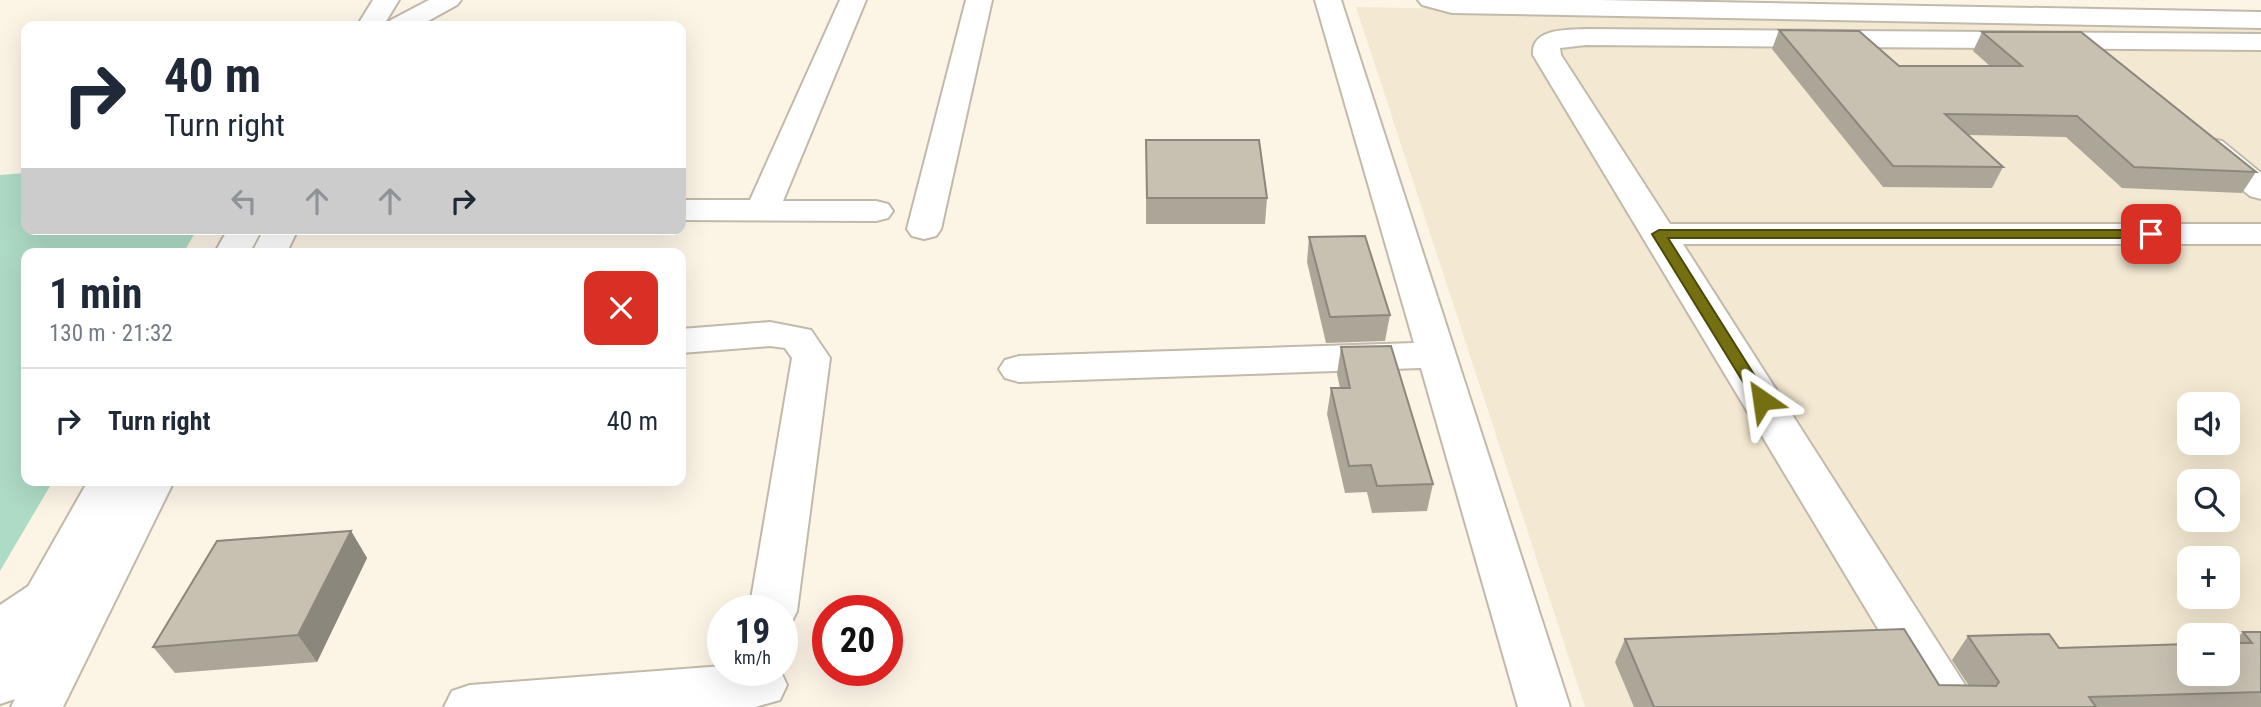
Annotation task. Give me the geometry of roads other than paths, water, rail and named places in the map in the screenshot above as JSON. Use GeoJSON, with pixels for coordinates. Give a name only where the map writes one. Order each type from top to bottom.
{"type":"FeatureCollection","features":[{"type":"Feature","properties":{"kind":"street"},"geometry":{"type":"LineString","coordinates":[[357,0],[366,21]]}},
{"type":"Feature","properties":{"kind":"street"},"geometry":{"type":"LineString","coordinates":[[372,21],[387,0]]}},
{"type":"Feature","properties":{"kind":"street"},"geometry":{"type":"LineString","coordinates":[[401,21],[415,0]]}},
{"type":"Feature","properties":{"kind":"street"},"geometry":{"type":"LineString","coordinates":[[408,21],[448,0]]}},
{"type":"Feature","properties":{"kind":"street"},"geometry":{"type":"LineString","coordinates":[[762,211],[853,0]]}},
{"type":"Feature","properties":{"kind":"street"},"geometry":{"type":"LineString","coordinates":[[924,229],[979,0]]}},
{"type":"Feature","properties":{"kind":"street"},"geometry":{"type":"LineString","coordinates":[[1328,0],[1544,707]]}},
{"type":"Feature","properties":{"kind":"street"},"geometry":{"type":"LineString","coordinates":[[1431,0],[1452,5],[2261,20]]}},
{"type":"Feature","properties":{"kind":"street"},"geometry":{"type":"LineString","coordinates":[[2123,0],[2261,3]]}},
{"type":"Feature","properties":{"kind":"street"},"geometry":{"type":"LineString","coordinates":[[1953,707],[1547,55],[1546,45],[1559,38],[1586,37],[2261,42]]}},
{"type":"Feature","properties":{"kind":"street"},"geometry":{"type":"LineString","coordinates":[[2079,41],[2111,67]]}},
{"type":"Feature","properties":{"kind":"street"},"geometry":{"type":"LineString","coordinates":[[2186,128],[2261,189]]}},
{"type":"Feature","properties":{"kind":"street"},"geometry":{"type":"LineString","coordinates":[[686,210],[876,211]]}},
{"type":"Feature","properties":{"kind":"street"},"geometry":{"type":"LineString","coordinates":[[1659,234],[2261,234]]}},
{"type":"Feature","properties":{"kind":"street"},"geometry":{"type":"LineString","coordinates":[[686,341],[770,334],[798,338],[811,358],[775,595]]}},
{"type":"Feature","properties":{"kind":"street"},"geometry":{"type":"LineString","coordinates":[[1019,369],[1437,355]]}},
{"type":"Feature","properties":{"kind":"street"},"geometry":{"type":"LineString","coordinates":[[0,684],[107,486]]}},
{"type":"Feature","properties":{"kind":"street"},"geometry":{"type":"LineString","coordinates":[[37,707],[150,486]]}},
{"type":"Feature","properties":{"kind":"street"},"geometry":{"type":"LineString","coordinates":[[0,630],[47,597],[101,584]]}},
{"type":"Feature","properties":{"kind":"street"},"geometry":{"type":"LineString","coordinates":[[470,707],[762,687]]}}]}
